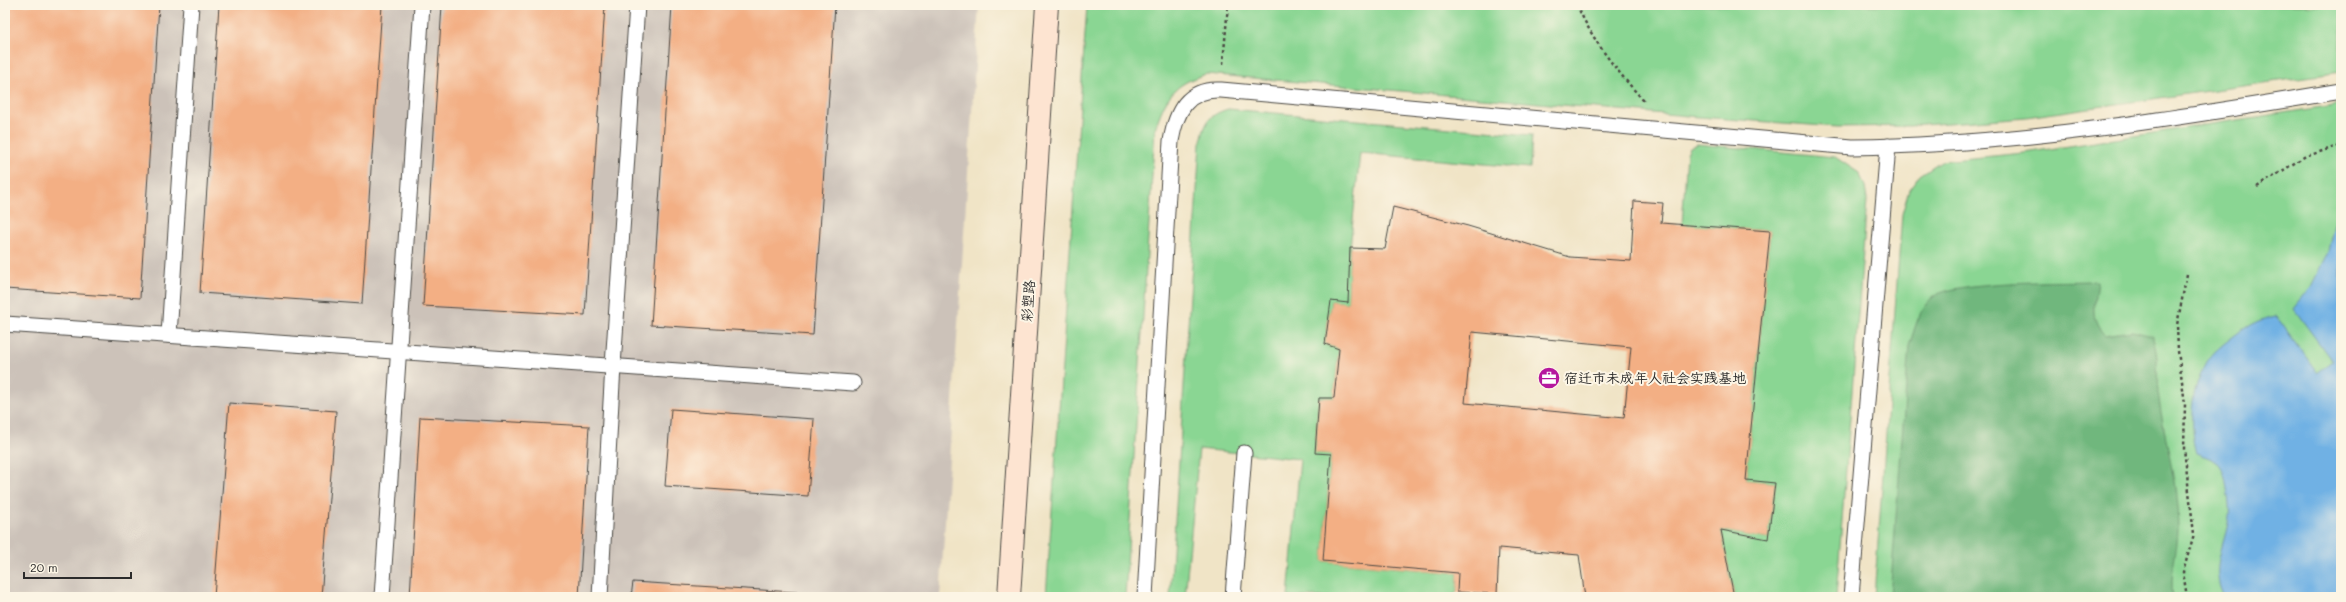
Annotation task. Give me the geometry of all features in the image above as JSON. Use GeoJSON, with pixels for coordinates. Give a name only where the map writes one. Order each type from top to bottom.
{"type":"FeatureCollection","features":[{"type":"Feature","properties":{"kind":"street","name":"彩塑路"},"geometry":{"type":"LineString","coordinates":[[1009,597],[1047,5]]}},
{"type":"Feature","properties":{"kind":"lane"},"geometry":{"type":"LineString","coordinates":[[169,335],[190,5]]}},
{"type":"Feature","properties":{"kind":"lane"},"geometry":{"type":"LineString","coordinates":[[382,597],[400,350],[422,5]]}},
{"type":"Feature","properties":{"kind":"lane"},"geometry":{"type":"LineString","coordinates":[[600,597],[613,366],[637,5]]}},
{"type":"Feature","properties":{"kind":"lane"},"geometry":{"type":"LineString","coordinates":[[1145,597],[1171,141],[1173,127],[1181,109],[1194,94],[1211,90],[1221,90],[1852,147],[1921,146],[2120,126],[2341,91]]}},
{"type":"Feature","properties":{"kind":"lane"},"geometry":{"type":"LineString","coordinates":[[1851,597],[1888,146]]}},
{"type":"Feature","properties":{"kind":"lane"},"geometry":{"type":"LineString","coordinates":[[5,324],[400,350],[853,383]]}},
{"type":"Feature","properties":{"kind":"lane"},"geometry":{"type":"LineString","coordinates":[[1233,597],[1244,453]]}},
{"type":"Feature","properties":{"kind":"path"},"geometry":{"type":"LineString","coordinates":[[1221,90],[1228,5]]}},
{"type":"Feature","properties":{"kind":"path"},"geometry":{"type":"LineString","coordinates":[[1578,5],[1587,27],[1599,47],[1616,70],[1670,131]]}},
{"type":"Feature","properties":{"kind":"path"},"geometry":{"type":"LineString","coordinates":[[2258,187],[2304,157],[2341,145]]}},
{"type":"Feature","properties":{"kind":"path"},"geometry":{"type":"LineString","coordinates":[[2187,274],[2177,324],[2178,351],[2185,404],[2184,448],[2194,534],[2183,572],[2187,597]]}},
{"type":"Feature","properties":{"kind":"shaded area"},"geometry":{"type":"Polygon","coordinates":[[[5,5],[979,5],[940,597],[5,597],[5,5]]]}},
{"type":"Feature","properties":{"kind":"green space"},"geometry":{"type":"Polygon","coordinates":[[[1087,5],[2341,5],[2341,72],[2026,117],[1910,126],[1838,127],[1699,117],[1206,74],[1195,78],[1178,87],[1172,93],[1163,108],[1155,129],[1125,597],[1046,597],[1087,5]]]}},
{"type":"Feature","properties":{"kind":"green space"},"geometry":{"type":"Polygon","coordinates":[[[2341,104],[2341,597],[1874,597],[1902,214],[1909,190],[1920,175],[1941,161],[2024,153],[2341,104]]]}},
{"type":"Feature","properties":{"kind":"green space"},"geometry":{"type":"Polygon","coordinates":[[[1228,109],[1532,135],[1530,168],[1360,153],[1350,248],[1348,303],[1331,301],[1325,344],[1339,349],[1334,398],[1319,398],[1315,453],[1331,454],[1323,561],[1458,573],[1457,592],[1451,597],[1288,597],[1300,459],[1199,449],[1185,597],[1170,597],[1200,144],[1208,121],[1215,114],[1228,109]]]}},
{"type":"Feature","properties":{"kind":"green space"},"geometry":{"type":"Polygon","coordinates":[[[1697,144],[1835,157],[1859,173],[1865,186],[1867,200],[1836,597],[1734,597],[1721,530],[1768,539],[1775,483],[1746,480],[1770,231],[1682,225],[1687,153],[1690,147],[1697,144]]]}},
{"type":"Feature","properties":{"kind":"green space"},"geometry":{"type":"Polygon","coordinates":[[[2097,281],[2094,317],[2096,323],[2105,335],[2132,331],[2152,336],[2156,350],[2158,393],[2176,494],[2178,537],[2172,580],[2173,597],[1890,597],[1909,346],[1918,319],[1924,307],[1933,297],[1945,291],[1963,287],[2011,283],[2097,281]]]}},
{"type":"Feature","properties":{"kind":"water"},"geometry":{"type":"Polygon","coordinates":[[[2341,194],[2341,597],[2224,597],[2218,578],[2218,569],[2229,518],[2228,498],[2224,475],[2220,465],[2213,460],[2196,453],[2192,431],[2192,407],[2197,384],[2206,363],[2220,347],[2251,324],[2269,317],[2276,316],[2317,372],[2332,361],[2294,309],[2310,289],[2328,251],[2341,194]]]}},
{"type":"Feature","properties":{"kind":"building"},"geometry":{"type":"Polygon","coordinates":[[[5,5],[159,5],[140,298],[5,289],[5,5]]]}},
{"type":"Feature","properties":{"kind":"building"},"geometry":{"type":"Polygon","coordinates":[[[219,5],[382,5],[362,304],[200,293],[219,5]]]}},
{"type":"Feature","properties":{"kind":"building"},"geometry":{"type":"Polygon","coordinates":[[[442,5],[605,5],[585,315],[423,306],[442,5]]]}},
{"type":"Feature","properties":{"kind":"building"},"geometry":{"type":"Polygon","coordinates":[[[672,5],[835,5],[813,335],[651,325],[672,5]]]}},
{"type":"Feature","properties":{"kind":"building"},"geometry":{"type":"Polygon","coordinates":[[[1634,201],[1663,203],[1661,223],[1770,231],[1746,480],[1775,483],[1768,539],[1721,530],[1734,597],[1585,597],[1579,555],[1499,548],[1497,594],[1457,592],[1458,573],[1323,561],[1331,454],[1315,453],[1319,398],[1334,398],[1339,349],[1325,344],[1331,301],[1348,303],[1350,248],[1385,249],[1393,207],[1468,226],[1570,257],[1631,261],[1634,201]],[[1472,332],[1465,403],[1624,418],[1631,347],[1472,332]]]}},
{"type":"Feature","properties":{"kind":"building"},"geometry":{"type":"Polygon","coordinates":[[[229,403],[336,411],[321,597],[214,597],[229,403]]]}},
{"type":"Feature","properties":{"kind":"building"},"geometry":{"type":"Polygon","coordinates":[[[671,409],[814,419],[808,496],[665,486],[671,409]]]}},
{"type":"Feature","properties":{"kind":"building"},"geometry":{"type":"Polygon","coordinates":[[[420,417],[589,426],[579,597],[410,597],[420,417]]]}},
{"type":"Feature","properties":{"kind":"building"},"geometry":{"type":"Polygon","coordinates":[[[633,582],[810,593],[810,597],[631,597],[633,582]]]}},
{"type":"Feature","properties":{"kind":"place","name":"宿迁市未成年人社会实践基地"},"geometry":{"type":"Point","coordinates":[1549,378]}}]}
